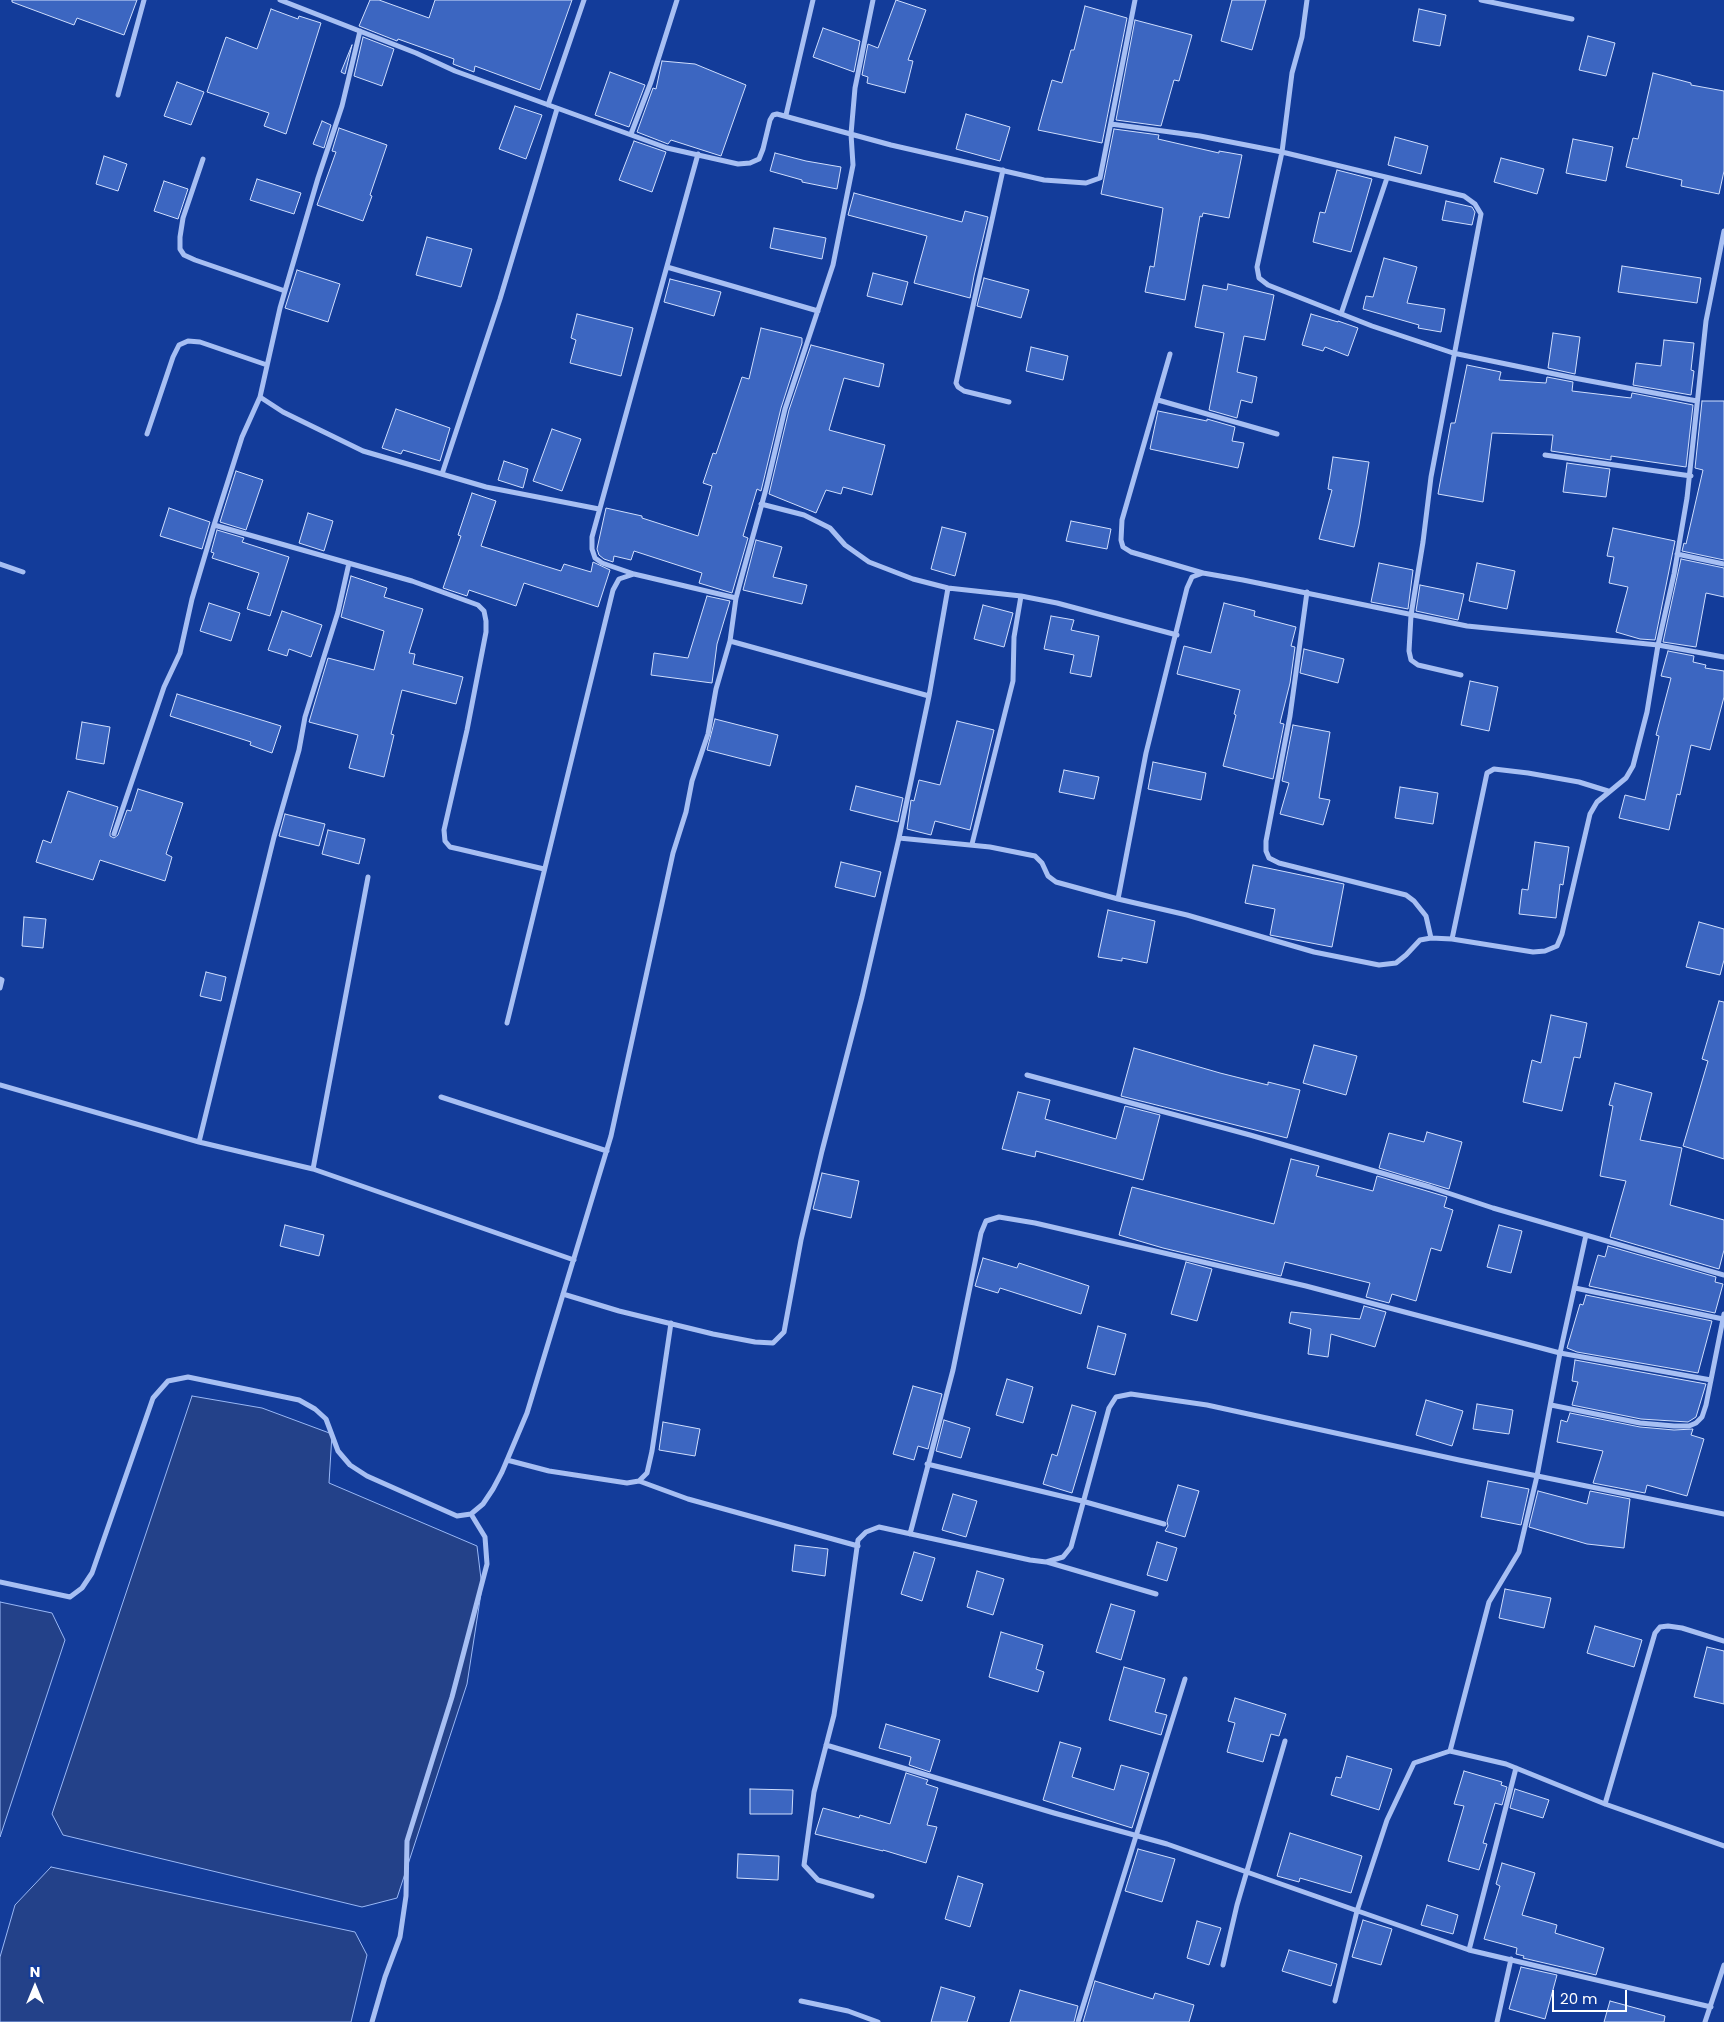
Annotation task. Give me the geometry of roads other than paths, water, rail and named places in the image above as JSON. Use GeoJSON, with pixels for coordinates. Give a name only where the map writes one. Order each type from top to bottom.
{"type":"FeatureCollection","features":[{"type":"Feature","properties":{"kind":"street"},"geometry":{"type":"LineString","coordinates":[[118,95],[144,0]]}},
{"type":"Feature","properties":{"kind":"street"},"geometry":{"type":"LineString","coordinates":[[280,0],[455,70],[667,148],[738,164],[750,163],[759,159],[764,150],[770,120],[773,115],[777,114],[891,145],[1044,180],[1086,183],[1100,178],[1135,0]]}},
{"type":"Feature","properties":{"kind":"street"},"geometry":{"type":"LineString","coordinates":[[548,105],[584,0]]}},
{"type":"Feature","properties":{"kind":"street"},"geometry":{"type":"LineString","coordinates":[[631,134],[651,82],[677,0]]}},
{"type":"Feature","properties":{"kind":"street"},"geometry":{"type":"LineString","coordinates":[[786,115],[813,0]]}},
{"type":"Feature","properties":{"kind":"street"},"geometry":{"type":"LineString","coordinates":[[0,1582],[70,1597],[82,1588],[92,1573],[153,1398],[168,1381],[188,1377],[299,1400],[315,1409],[326,1419],[338,1451],[350,1465],[361,1472],[456,1516],[471,1514],[483,1504],[508,1460],[527,1413],[607,1151],[673,853],[686,812],[692,781],[708,734],[716,689],[730,641],[736,598],[785,409],[833,264],[853,165],[851,134],[855,88],[874,0]]}},
{"type":"Feature","properties":{"kind":"street"},"geometry":{"type":"LineString","coordinates":[[1307,0],[1302,37],[1292,73],[1282,152],[1257,267],[1259,278],[1268,285],[1372,326],[1454,353],[1697,401]]}},
{"type":"Feature","properties":{"kind":"street"},"geometry":{"type":"LineString","coordinates":[[1481,0],[1572,19]]}},
{"type":"Feature","properties":{"kind":"street"},"geometry":{"type":"LineString","coordinates":[[114,834],[164,687],[180,652],[192,599],[214,525],[242,437],[260,397],[286,291],[318,178],[342,106],[360,31]]}},
{"type":"Feature","properties":{"kind":"street"},"geometry":{"type":"LineString","coordinates":[[442,474],[500,299],[557,109]]}},
{"type":"Feature","properties":{"kind":"street"},"geometry":{"type":"LineString","coordinates":[[1111,124],[1200,136],[1282,152],[1464,196],[1476,204],[1481,214],[1431,477],[1411,615],[1409,651],[1411,660],[1418,665],[1461,674]]}},
{"type":"Feature","properties":{"kind":"street"},"geometry":{"type":"LineString","coordinates":[[698,154],[599,509],[592,537],[592,549],[595,558],[602,563],[634,574],[736,598]]}},
{"type":"Feature","properties":{"kind":"street"},"geometry":{"type":"LineString","coordinates":[[203,159],[183,218],[180,249],[184,255],[195,260],[286,291]]}},
{"type":"Feature","properties":{"kind":"street"},"geometry":{"type":"LineString","coordinates":[[1003,170],[956,383],[958,388],[964,391],[1009,402]]}},
{"type":"Feature","properties":{"kind":"street"},"geometry":{"type":"LineString","coordinates":[[1342,314],[1387,178]]}},
{"type":"Feature","properties":{"kind":"street"},"geometry":{"type":"LineString","coordinates":[[899,838],[972,844],[1035,856],[1042,863],[1048,876],[1056,882],[1187,915],[1314,952],[1378,965],[1396,963],[1420,940],[1431,938],[1452,939],[1533,952],[1545,951],[1557,946],[1562,934],[1590,814],[1597,802],[1608,791],[1626,778],[1633,766],[1647,712],[1690,476],[1706,321],[1724,231]]}},
{"type":"Feature","properties":{"kind":"street"},"geometry":{"type":"LineString","coordinates":[[667,267],[818,312]]}},
{"type":"Feature","properties":{"kind":"street"},"geometry":{"type":"LineString","coordinates":[[147,434],[173,357],[179,345],[188,341],[200,342],[267,365]]}},
{"type":"Feature","properties":{"kind":"street"},"geometry":{"type":"LineString","coordinates":[[1170,354],[1122,520],[1121,540],[1123,547],[1131,552],[1203,573],[1308,592],[1467,626],[1658,646],[1724,657]]}},
{"type":"Feature","properties":{"kind":"street"},"geometry":{"type":"LineString","coordinates":[[260,397],[283,412],[364,451],[486,487],[599,509]]}},
{"type":"Feature","properties":{"kind":"street"},"geometry":{"type":"LineString","coordinates":[[1158,400],[1277,434]]}},
{"type":"Feature","properties":{"kind":"street"},"geometry":{"type":"LineString","coordinates":[[1545,455],[1690,476]]}},
{"type":"Feature","properties":{"kind":"street"},"geometry":{"type":"LineString","coordinates":[[761,504],[804,516],[830,528],[845,545],[869,562],[913,579],[948,588],[1021,596],[1085,610],[1177,635]]}},
{"type":"Feature","properties":{"kind":"street"},"geometry":{"type":"LineString","coordinates":[[214,525],[412,581],[478,605],[484,611],[486,632],[467,730],[444,830],[444,841],[459,850],[544,869]]}},
{"type":"Feature","properties":{"kind":"street"},"geometry":{"type":"LineString","coordinates":[[1677,554],[1724,564]]}},
{"type":"Feature","properties":{"kind":"street"},"geometry":{"type":"LineString","coordinates":[[199,1142],[274,837],[299,750],[305,717],[338,612],[349,563]]}},
{"type":"Feature","properties":{"kind":"street"},"geometry":{"type":"LineString","coordinates":[[0,564],[23,572]]}},
{"type":"Feature","properties":{"kind":"street"},"geometry":{"type":"LineString","coordinates":[[1118,899],[1146,753],[1177,635],[1187,588],[1192,577],[1203,573]]}},
{"type":"Feature","properties":{"kind":"street"},"geometry":{"type":"LineString","coordinates":[[508,1023],[612,590],[620,579],[634,574]]}},
{"type":"Feature","properties":{"kind":"street"},"geometry":{"type":"LineString","coordinates":[[564,1294],[619,1311],[713,1334],[773,1343],[784,1332],[801,1240],[862,997],[899,838],[929,696],[948,588]]}},
{"type":"Feature","properties":{"kind":"street"},"geometry":{"type":"LineString","coordinates":[[1308,592],[1290,716],[1266,841],[1266,851],[1269,858],[1279,863],[1406,895],[1414,900],[1426,916],[1431,938]]}},
{"type":"Feature","properties":{"kind":"street"},"geometry":{"type":"LineString","coordinates":[[972,844],[1013,681],[1014,637],[1021,596]]}},
{"type":"Feature","properties":{"kind":"street"},"geometry":{"type":"LineString","coordinates":[[730,641],[929,696]]}},
{"type":"Feature","properties":{"kind":"street"},"geometry":{"type":"LineString","coordinates":[[1452,939],[1487,773],[1494,769],[1528,773],[1579,782],[1608,791]]}},
{"type":"Feature","properties":{"kind":"street"},"geometry":{"type":"LineString","coordinates":[[313,1169],[368,877]]}},
{"type":"Feature","properties":{"kind":"street"},"geometry":{"type":"LineString","coordinates":[[0,979],[2,980],[0,988]]}},
{"type":"Feature","properties":{"kind":"street"},"geometry":{"type":"LineString","coordinates":[[1027,1076],[1296,1148],[1724,1275]]}},
{"type":"Feature","properties":{"kind":"street"},"geometry":{"type":"LineString","coordinates":[[0,1085],[199,1142],[313,1169],[574,1260]]}},
{"type":"Feature","properties":{"kind":"street"},"geometry":{"type":"LineString","coordinates":[[441,1097],[607,1151]]}},
{"type":"Feature","properties":{"kind":"street"},"geometry":{"type":"LineString","coordinates":[[910,1534],[953,1370],[981,1233],[986,1221],[999,1217],[1035,1223],[1306,1286],[1560,1353],[1711,1380]]}},
{"type":"Feature","properties":{"kind":"street"},"geometry":{"type":"LineString","coordinates":[[1450,1750],[1489,1602],[1519,1552],[1537,1476],[1560,1353],[1586,1235]]}},
{"type":"Feature","properties":{"kind":"street"},"geometry":{"type":"LineString","coordinates":[[1551,1405],[1640,1423],[1689,1426],[1696,1423],[1702,1417],[1724,1317],[1575,1288]]}},
{"type":"Feature","properties":{"kind":"street"},"geometry":{"type":"LineString","coordinates":[[639,1481],[647,1473],[652,1451],[671,1323]]}},
{"type":"Feature","properties":{"kind":"street"},"geometry":{"type":"LineString","coordinates":[[1046,1562],[1063,1557],[1071,1547],[1082,1501],[1109,1408],[1116,1397],[1131,1394],[1207,1405],[1724,1514]]}},
{"type":"Feature","properties":{"kind":"street"},"geometry":{"type":"LineString","coordinates":[[508,1460],[549,1470],[627,1483],[639,1481],[688,1499],[858,1546]]}},
{"type":"Feature","properties":{"kind":"street"},"geometry":{"type":"LineString","coordinates":[[927,1464],[1082,1501],[1164,1524]]}},
{"type":"Feature","properties":{"kind":"street"},"geometry":{"type":"LineString","coordinates":[[372,2022],[400,1938],[406,1896],[408,1841],[452,1696],[487,1564],[485,1537],[471,1514]]}},
{"type":"Feature","properties":{"kind":"street"},"geometry":{"type":"LineString","coordinates":[[872,1896],[818,1880],[804,1865],[814,1792],[834,1715],[858,1540],[866,1532],[878,1527],[1046,1562],[1156,1594]]}},
{"type":"Feature","properties":{"kind":"street"},"geometry":{"type":"LineString","coordinates":[[1605,1804],[1655,1633],[1660,1627],[1682,1628],[1724,1641]]}},
{"type":"Feature","properties":{"kind":"street"},"geometry":{"type":"LineString","coordinates":[[1078,2022],[1185,1679]]}},
{"type":"Feature","properties":{"kind":"street"},"geometry":{"type":"LineString","coordinates":[[1222,1965],[1237,1906],[1285,1741]]}},
{"type":"Feature","properties":{"kind":"street"},"geometry":{"type":"LineString","coordinates":[[826,1745],[1054,1813],[1136,1835],[1469,1950],[1711,2007]]}},
{"type":"Feature","properties":{"kind":"street"},"geometry":{"type":"LineString","coordinates":[[1334,2002],[1357,1911],[1387,1820],[1414,1763],[1450,1750],[1516,1768],[1605,1804],[1711,1839],[1724,1846]]}},
{"type":"Feature","properties":{"kind":"street"},"geometry":{"type":"LineString","coordinates":[[1469,1950],[1516,1768]]}},
{"type":"Feature","properties":{"kind":"street"},"geometry":{"type":"LineString","coordinates":[[1496,2022],[1511,1960]]}},
{"type":"Feature","properties":{"kind":"street"},"geometry":{"type":"LineString","coordinates":[[1706,2022],[1724,1965]]}},
{"type":"Feature","properties":{"kind":"street"},"geometry":{"type":"LineString","coordinates":[[801,2001],[848,2011],[878,2022]]}},
{"type":"Feature","properties":{"kind":"water"},"geometry":{"type":"Polygon","coordinates":[[[192,1396],[262,1408],[332,1434],[329,1483],[477,1546],[482,1587],[467,1684],[397,1898],[362,1907],[63,1835],[52,1814],[192,1396]]]}},
{"type":"Feature","properties":{"kind":"water"},"geometry":{"type":"Polygon","coordinates":[[[0,1602],[52,1613],[65,1640],[0,1837],[0,1602]]]}},
{"type":"Feature","properties":{"kind":"water"},"geometry":{"type":"Polygon","coordinates":[[[51,1867],[355,1932],[367,1955],[351,2022],[0,2022],[0,1957],[15,1905],[51,1867]]]}}]}
